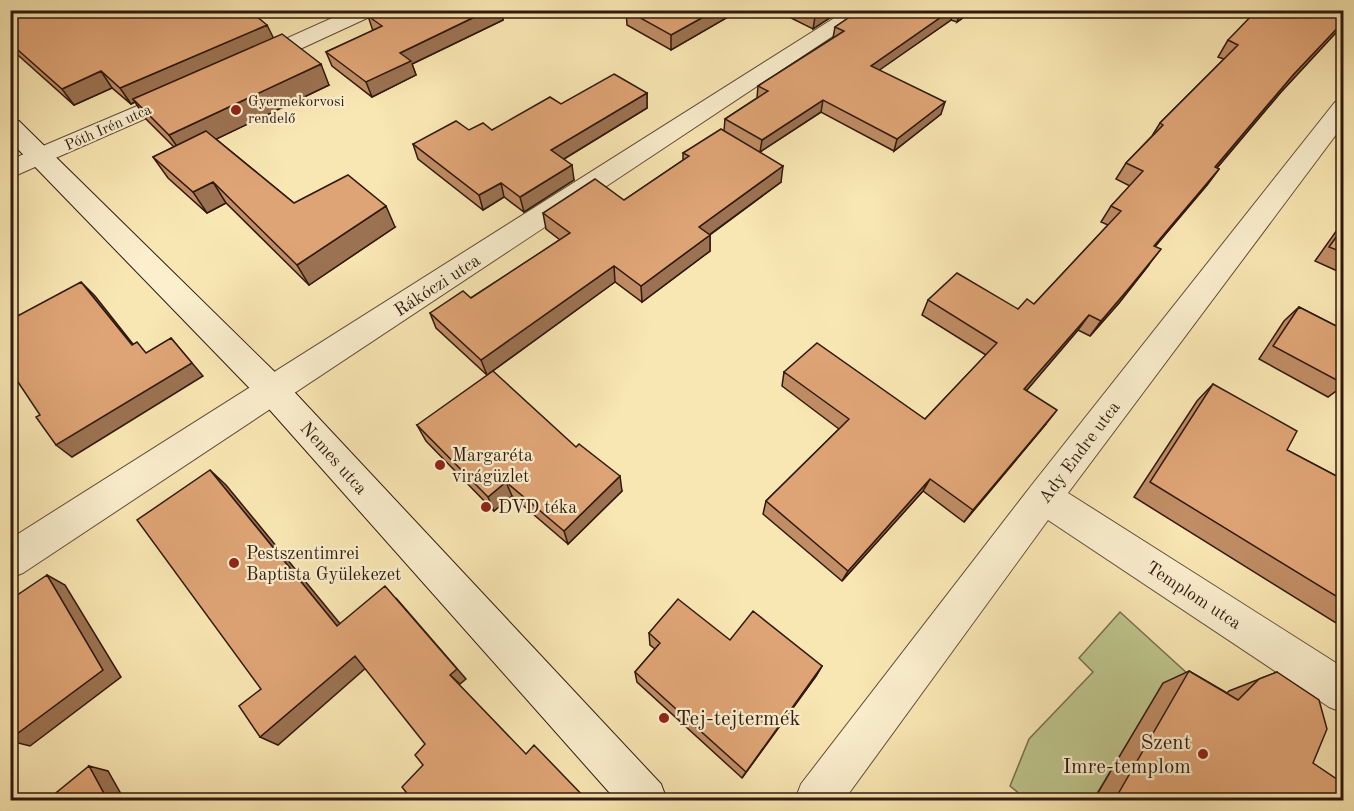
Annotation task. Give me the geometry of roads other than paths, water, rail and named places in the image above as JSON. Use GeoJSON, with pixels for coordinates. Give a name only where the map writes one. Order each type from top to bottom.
{"type":"FeatureCollection","features":[{"type":"Feature","properties":{"kind":"street"},"geometry":{"type":"LineString","coordinates":[[238,69],[369,10]]}},
{"type":"Feature","properties":{"kind":"street","name":"Rákóczi utca"},"geometry":{"type":"LineString","coordinates":[[10,560],[862,10]]}},
{"type":"Feature","properties":{"kind":"street","name":"Póth Irén utca"},"geometry":{"type":"LineString","coordinates":[[25,164],[205,84]]}},
{"type":"Feature","properties":{"kind":"street","name":"Ady Endre utca"},"geometry":{"type":"LineString","coordinates":[[817,801],[1044,497],[1344,107]]}},
{"type":"Feature","properties":{"kind":"street","name":"Nemes utca"},"geometry":{"type":"LineString","coordinates":[[10,126],[25,164],[273,391],[645,801]]}},
{"type":"Feature","properties":{"kind":"street","name":"Templom utca"},"geometry":{"type":"LineString","coordinates":[[1044,497],[1344,692]]}},
{"type":"Feature","properties":{"kind":"place","name":"Gyermekorvosi rendelő"},"geometry":{"type":"Point","coordinates":[236,110]}},
{"type":"Feature","properties":{"kind":"place","name":"Margaréta virágüzlet"},"geometry":{"type":"Point","coordinates":[440,465]}},
{"type":"Feature","properties":{"kind":"place","name":"DVD téka"},"geometry":{"type":"Point","coordinates":[486,507]}},
{"type":"Feature","properties":{"kind":"place","name":"Pestszentimrei Baptista Gyülekezet"},"geometry":{"type":"Point","coordinates":[234,563]}},
{"type":"Feature","properties":{"kind":"place","name":"Tej-tejtermék"},"geometry":{"type":"Point","coordinates":[664,718]}},
{"type":"Feature","properties":{"kind":"place","name":"Szent Imre-templom"},"geometry":{"type":"Point","coordinates":[1203,754]}}]}
